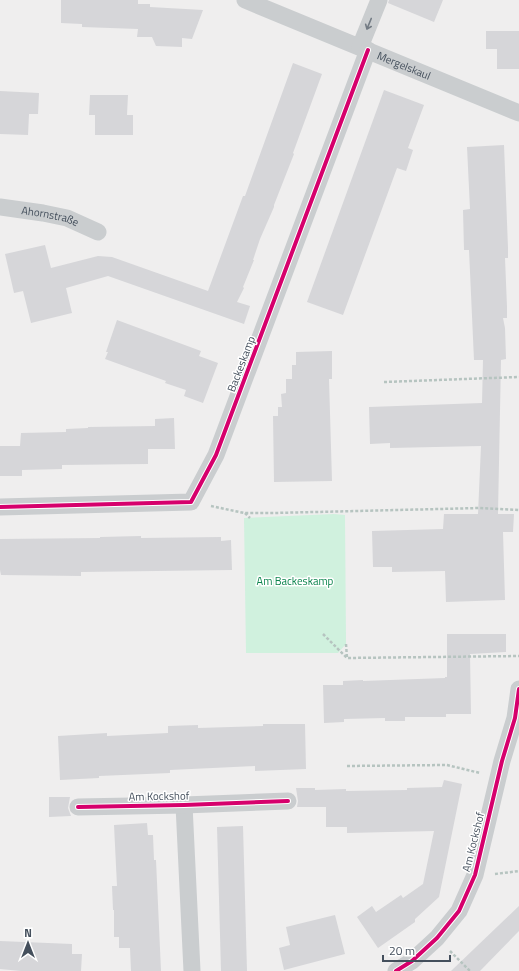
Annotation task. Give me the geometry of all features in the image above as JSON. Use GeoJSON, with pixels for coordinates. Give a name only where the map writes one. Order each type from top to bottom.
{"type":"FeatureCollection","features":[{"type":"Feature","properties":{"kind":"street","name":"Mergelskaul"},"geometry":{"type":"LineString","coordinates":[[245,0],[519,113]]}},
{"type":"Feature","properties":{"kind":"street","name":"Backeskamp"},"geometry":{"type":"LineString","coordinates":[[191,502],[216,455],[364,49],[379,0]]}},
{"type":"Feature","properties":{"kind":"street","name":"Ahornstraße"},"geometry":{"type":"LineString","coordinates":[[0,207],[67,218],[98,232]]}},
{"type":"Feature","properties":{"kind":"street"},"geometry":{"type":"LineString","coordinates":[[0,507],[191,502]]}},
{"type":"Feature","properties":{"kind":"street","name":"Am Kockshof"},"geometry":{"type":"LineString","coordinates":[[396,971],[412,961],[437,938],[459,911],[475,875],[498,777],[515,718],[519,689]]}},
{"type":"Feature","properties":{"kind":"street","name":"Am Kockshof"},"geometry":{"type":"LineString","coordinates":[[78,807],[288,801]]}},
{"type":"Feature","properties":{"kind":"street","name":"Am Kockshof"},"geometry":{"type":"LineString","coordinates":[[184,805],[192,971]]}},
{"type":"Feature","properties":{"kind":"path"},"geometry":{"type":"LineString","coordinates":[[384,382],[519,377]]}},
{"type":"Feature","properties":{"kind":"path"},"geometry":{"type":"LineString","coordinates":[[191,502],[244,513],[334,513],[480,508],[519,510]]}},
{"type":"Feature","properties":{"kind":"path"},"geometry":{"type":"LineString","coordinates":[[244,513],[250,518]]}},
{"type":"Feature","properties":{"kind":"path"},"geometry":{"type":"LineString","coordinates":[[323,634],[347,658],[519,656]]}},
{"type":"Feature","properties":{"kind":"path"},"geometry":{"type":"LineString","coordinates":[[346,644],[347,658]]}},
{"type":"Feature","properties":{"kind":"path"},"geometry":{"type":"LineString","coordinates":[[347,766],[447,766],[498,777]]}},
{"type":"Feature","properties":{"kind":"path"},"geometry":{"type":"LineString","coordinates":[[437,938],[470,971]]}},
{"type":"Feature","properties":{"kind":"green space","name":"Am Backeskamp"},"geometry":{"type":"Polygon","coordinates":[[[334,514],[345,515],[346,644],[338,653],[246,653],[244,518],[334,514]]]}},
{"type":"Feature","properties":{"kind":"building"},"geometry":{"type":"Polygon","coordinates":[[[61,0],[138,0],[138,4],[150,4],[150,7],[203,10],[192,39],[182,38],[182,47],[156,46],[152,37],[137,37],[138,29],[82,27],[82,24],[61,23],[61,0]]]}},
{"type":"Feature","properties":{"kind":"building"},"geometry":{"type":"Polygon","coordinates":[[[389,0],[443,0],[434,22],[388,3],[389,0]]]}},
{"type":"Feature","properties":{"kind":"building"},"geometry":{"type":"Polygon","coordinates":[[[486,31],[519,31],[519,69],[497,69],[497,49],[486,49],[486,31]]]}},
{"type":"Feature","properties":{"kind":"building"},"geometry":{"type":"Polygon","coordinates":[[[293,63],[322,74],[293,153],[294,154],[260,239],[254,260],[243,287],[244,288],[237,302],[250,306],[244,324],[108,276],[66,288],[72,313],[31,323],[23,291],[14,293],[5,254],[45,245],[51,268],[98,256],[112,257],[208,291],[243,196],[245,196],[293,63]]]}},
{"type":"Feature","properties":{"kind":"building"},"geometry":{"type":"Polygon","coordinates":[[[384,90],[424,105],[408,148],[413,150],[406,171],[397,168],[343,315],[307,302],[384,90]]]}},
{"type":"Feature","properties":{"kind":"building"},"geometry":{"type":"Polygon","coordinates":[[[0,91],[39,93],[38,114],[29,114],[28,135],[0,134],[0,91]]]}},
{"type":"Feature","properties":{"kind":"building"},"geometry":{"type":"Polygon","coordinates":[[[90,95],[128,95],[127,115],[133,115],[133,135],[95,135],[95,115],[89,115],[90,95]]]}},
{"type":"Feature","properties":{"kind":"building"},"geometry":{"type":"Polygon","coordinates":[[[504,145],[508,258],[505,258],[507,318],[503,318],[505,328],[506,359],[501,360],[498,514],[514,514],[513,532],[503,532],[505,600],[446,602],[445,571],[392,572],[392,567],[373,567],[372,531],[443,529],[444,514],[478,514],[481,446],[390,448],[390,443],[370,444],[369,407],[482,403],[483,360],[474,360],[469,250],[464,250],[463,210],[470,209],[467,147],[504,145]]]}},
{"type":"Feature","properties":{"kind":"building"},"geometry":{"type":"Polygon","coordinates":[[[117,320],[201,351],[199,356],[218,363],[203,403],[184,396],[186,390],[165,383],[166,381],[105,359],[117,320]]]}},
{"type":"Feature","properties":{"kind":"building"},"geometry":{"type":"Polygon","coordinates":[[[332,351],[332,379],[329,379],[332,481],[274,482],[273,416],[278,416],[278,407],[282,407],[281,394],[286,393],[286,379],[292,379],[292,365],[296,365],[296,352],[332,351]]]}},
{"type":"Feature","properties":{"kind":"building"},"geometry":{"type":"Polygon","coordinates":[[[174,418],[175,449],[148,449],[148,464],[62,465],[62,469],[22,470],[22,476],[0,476],[0,446],[20,446],[21,433],[66,432],[66,429],[88,427],[155,426],[155,419],[174,418]]]}},
{"type":"Feature","properties":{"kind":"building"},"geometry":{"type":"Polygon","coordinates":[[[141,536],[141,538],[221,537],[221,541],[231,540],[232,570],[81,572],[81,576],[1,575],[0,539],[141,536]]]}},
{"type":"Feature","properties":{"kind":"building"},"geometry":{"type":"Polygon","coordinates":[[[447,634],[506,634],[506,652],[470,654],[471,714],[446,714],[446,717],[405,717],[405,721],[385,721],[385,718],[344,719],[344,722],[324,723],[323,685],[343,685],[343,681],[447,677],[447,634]]]}},
{"type":"Feature","properties":{"kind":"building"},"geometry":{"type":"Polygon","coordinates":[[[263,724],[305,724],[306,769],[255,771],[255,766],[170,770],[170,773],[99,776],[99,778],[60,780],[58,736],[107,733],[107,736],[168,733],[168,726],[198,725],[198,728],[263,726],[263,724]]]}},
{"type":"Feature","properties":{"kind":"building"},"geometry":{"type":"Polygon","coordinates":[[[444,780],[462,784],[439,897],[415,919],[415,922],[378,948],[357,917],[372,906],[376,912],[401,895],[403,898],[423,884],[434,831],[347,833],[347,827],[326,827],[326,807],[297,807],[298,801],[296,788],[315,788],[315,790],[346,789],[346,791],[407,790],[407,788],[442,787],[444,780]]]}},
{"type":"Feature","properties":{"kind":"building"},"geometry":{"type":"Polygon","coordinates":[[[49,797],[70,797],[68,808],[71,816],[49,817],[49,797]]]}},
{"type":"Feature","properties":{"kind":"building"},"geometry":{"type":"Polygon","coordinates":[[[147,823],[148,835],[153,835],[154,860],[156,860],[161,971],[131,971],[130,948],[119,948],[119,937],[114,937],[112,886],[117,886],[114,825],[147,823]]]}},
{"type":"Feature","properties":{"kind":"building"},"geometry":{"type":"Polygon","coordinates":[[[243,826],[247,971],[221,971],[217,827],[243,826]]]}},
{"type":"Feature","properties":{"kind":"building"},"geometry":{"type":"Polygon","coordinates":[[[519,906],[519,931],[480,971],[451,971],[519,906]]]}},
{"type":"Feature","properties":{"kind":"building"},"geometry":{"type":"Polygon","coordinates":[[[335,915],[345,954],[284,970],[279,948],[290,945],[286,927],[335,915]]]}},
{"type":"Feature","properties":{"kind":"building"},"geometry":{"type":"Polygon","coordinates":[[[0,941],[72,944],[72,954],[82,954],[81,971],[21,971],[0,969],[0,941]]]}},
{"type":"Feature","properties":{"kind":"cycle path"},"geometry":{"type":"LineString","coordinates":[[0,507],[191,502],[216,455],[368,50]]}},
{"type":"Feature","properties":{"kind":"cycle path"},"geometry":{"type":"LineString","coordinates":[[396,971],[412,961],[437,938],[459,911],[475,875],[502,761],[515,718],[519,689]]}},
{"type":"Feature","properties":{"kind":"cycle path"},"geometry":{"type":"LineString","coordinates":[[78,807],[288,801]]}}]}
